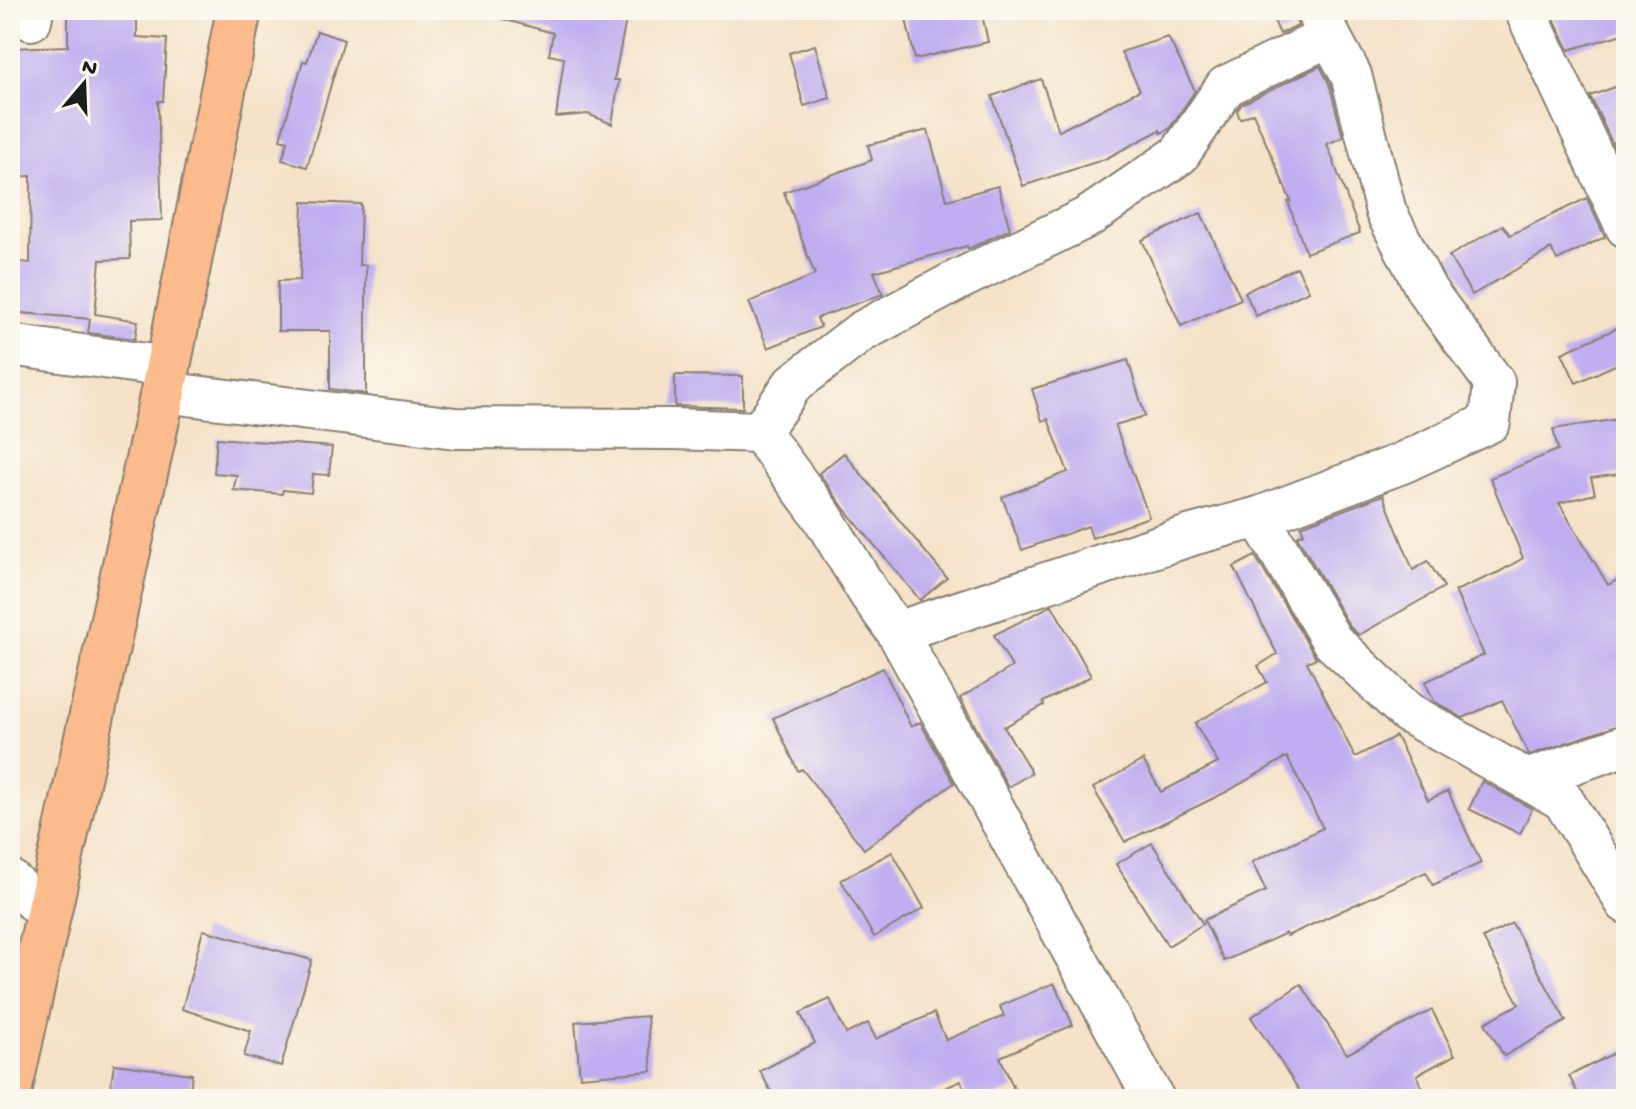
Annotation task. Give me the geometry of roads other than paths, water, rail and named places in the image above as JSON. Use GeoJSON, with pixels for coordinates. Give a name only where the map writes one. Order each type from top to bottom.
{"type":"FeatureCollection","features":[{"type":"Feature","properties":{"kind":"main road"},"geometry":{"type":"LineString","coordinates":[[10,1088],[166,380],[239,10]]}},
{"type":"Feature","properties":{"kind":"street"},"geometry":{"type":"LineString","coordinates":[[1525,10],[1626,227]]}},
{"type":"Feature","properties":{"kind":"street"},"geometry":{"type":"LineString","coordinates":[[760,432],[793,384],[861,332],[958,280],[1088,217],[1179,155],[1226,86],[1323,23],[1351,75],[1386,212],[1427,291],[1494,382],[1494,407],[1490,422],[1402,463],[1259,517],[1192,535],[897,632]]}},
{"type":"Feature","properties":{"kind":"street"},"geometry":{"type":"LineString","coordinates":[[10,345],[166,380],[456,428],[760,432]]}},
{"type":"Feature","properties":{"kind":"street"},"geometry":{"type":"LineString","coordinates":[[760,432],[822,516],[870,595],[897,632],[1154,1099]]}},
{"type":"Feature","properties":{"kind":"street"},"geometry":{"type":"LineString","coordinates":[[1259,517],[1332,641],[1408,713],[1563,800],[1626,903]]}},
{"type":"Feature","properties":{"kind":"street"},"geometry":{"type":"LineString","coordinates":[[1529,779],[1626,745]]}},
{"type":"Feature","properties":{"kind":"street"},"geometry":{"type":"LineString","coordinates":[[10,880],[48,914]]}}]}
